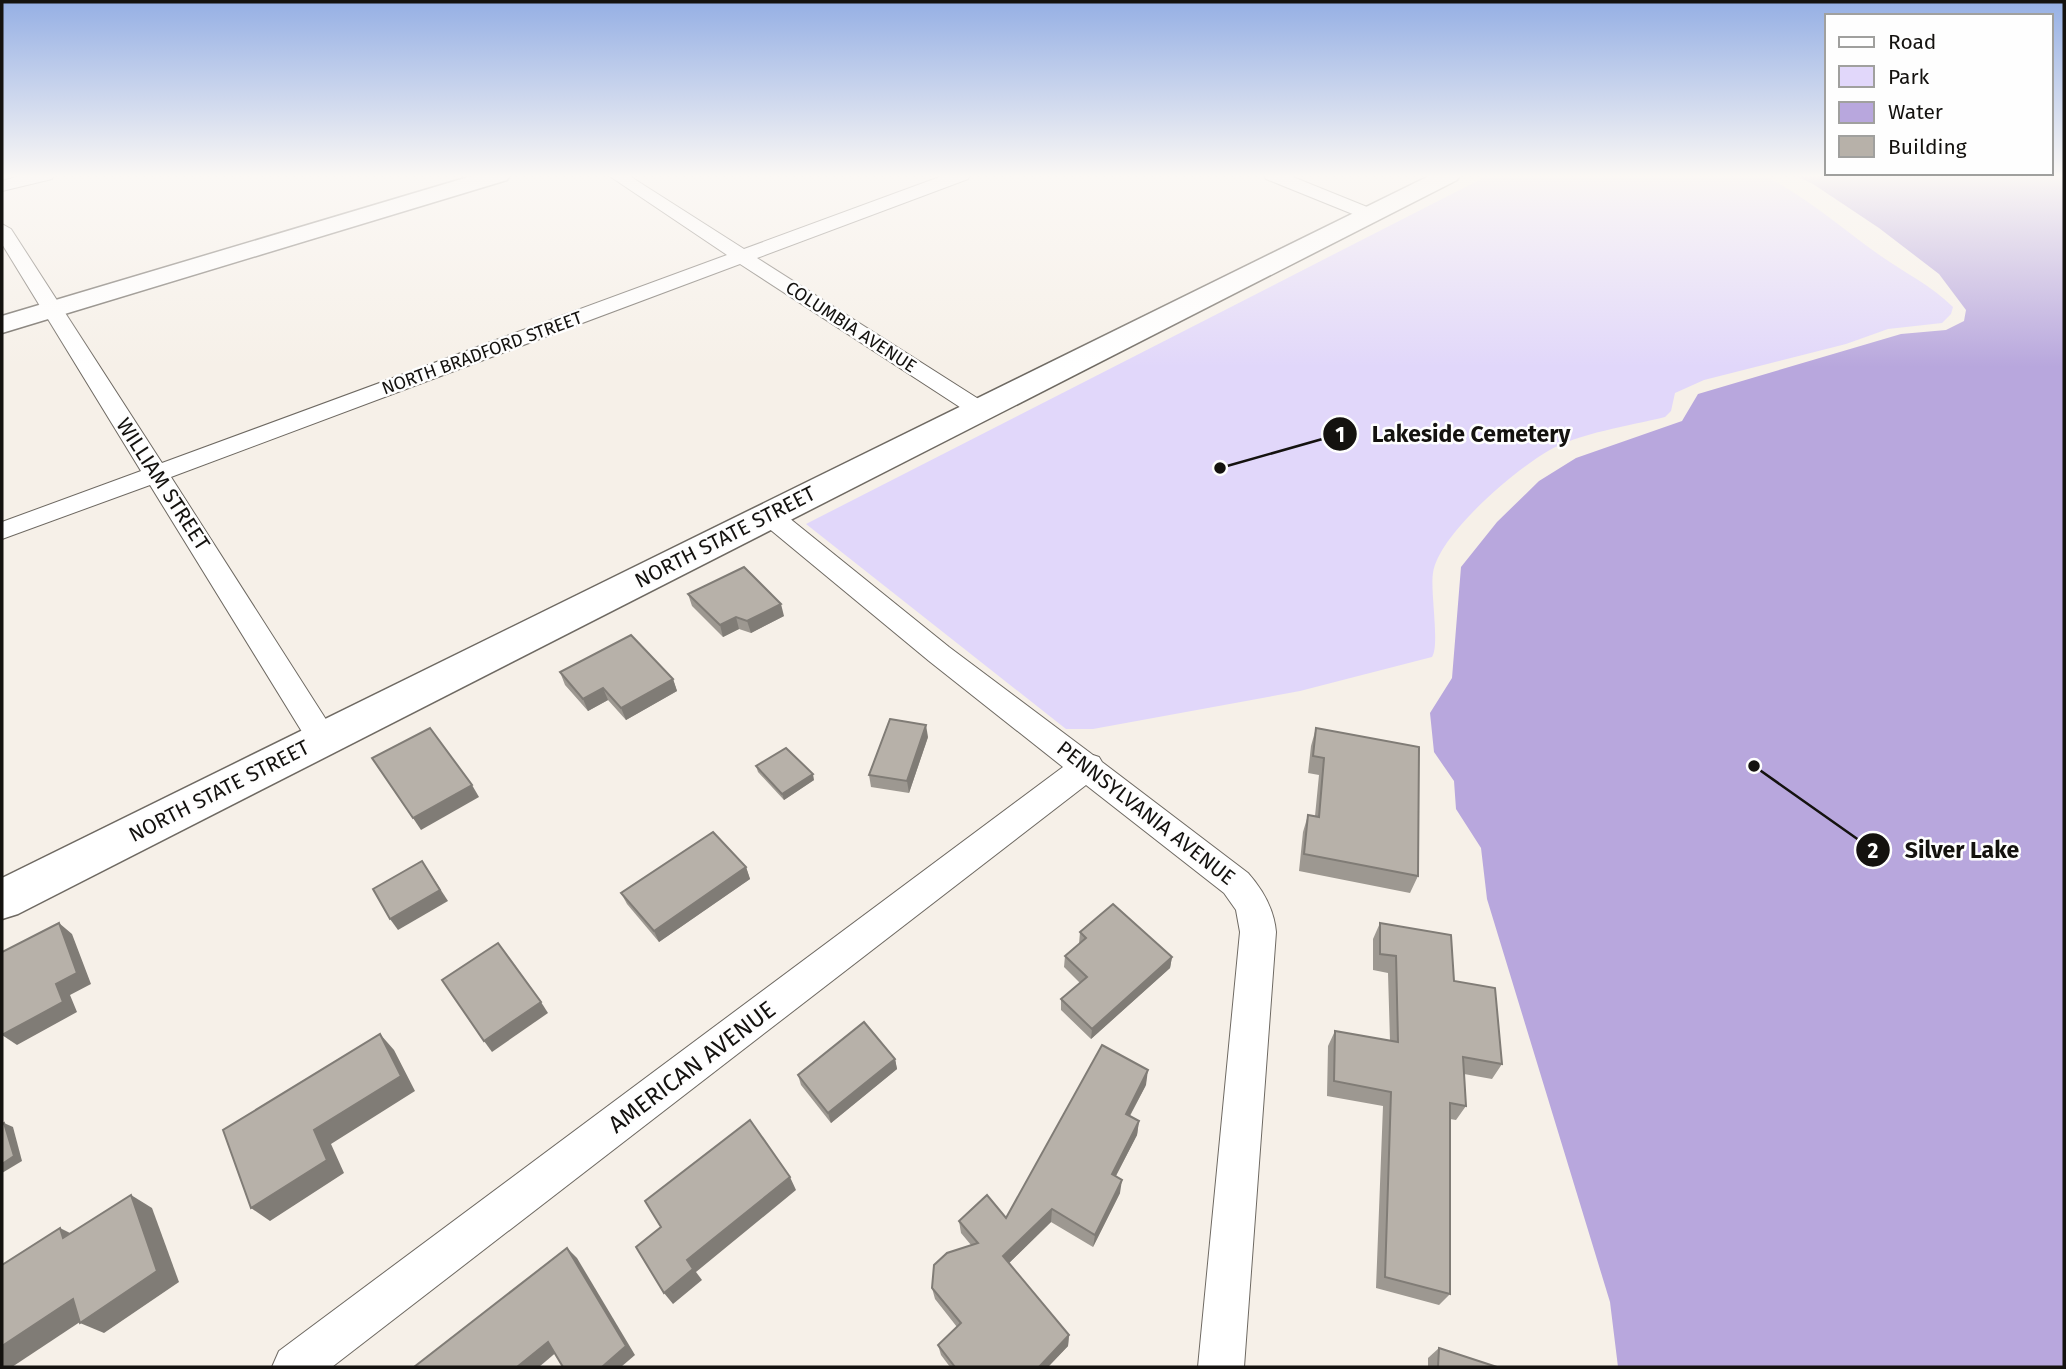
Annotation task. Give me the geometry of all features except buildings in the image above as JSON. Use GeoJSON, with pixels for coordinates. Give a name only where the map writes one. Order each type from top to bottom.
{"type":"FeatureCollection","features":[{"type":"Feature","properties":{"kind":"main road"},"geometry":{"type":"LineString","coordinates":[[2,324],[287,239]]}},
{"type":"Feature","properties":{"kind":"main road","name":"NORTH STATE STREET"},"geometry":{"type":"LineString","coordinates":[[2,900],[1323,239]]}},
{"type":"Feature","properties":{"kind":"street","name":"WILLIAM STREET"},"geometry":{"type":"LineString","coordinates":[[8,239],[158,473],[323,740]]}},
{"type":"Feature","properties":{"kind":"street","name":"COLUMBIA AVENUE"},"geometry":{"type":"LineString","coordinates":[[716,239],[980,410]]}},
{"type":"Feature","properties":{"kind":"street","name":"NORTH BRADFORD STREET"},"geometry":{"type":"LineString","coordinates":[[2,531],[789,239]]}},
{"type":"Feature","properties":{"kind":"street","name":"PENNSYLVANIA AVENUE"},"geometry":{"type":"LineString","coordinates":[[769,515],[939,654],[1088,766],[1236,883],[1252,902],[1258,916],[1221,1367]]}},
{"type":"Feature","properties":{"kind":"street","name":"AMERICAN AVENUE"},"geometry":{"type":"LineString","coordinates":[[295,1367],[1088,766]]}},
{"type":"Feature","properties":{"kind":"green space"},"geometry":{"type":"Polygon","coordinates":[[[1364,239],[1858,239],[1936,292],[1953,307],[1951,314],[1942,323],[1888,329],[1846,344],[1704,380],[1675,393],[1671,411],[1665,417],[1574,439],[1548,451],[1498,488],[1480,505],[1449,540],[1438,557],[1432,582],[1435,641],[1432,657],[1300,691],[1093,729],[1066,729],[806,524],[1364,239]]]}},
{"type":"Feature","properties":{"kind":"water"},"geometry":{"type":"Polygon","coordinates":[[[1893,239],[2064,239],[2064,1367],[1618,1367],[1610,1302],[1487,899],[1481,848],[1456,809],[1454,781],[1434,752],[1430,713],[1452,678],[1461,567],[1497,522],[1539,481],[1576,458],[1682,421],[1698,394],[1901,334],[1946,330],[1964,321],[1966,310],[1939,274],[1893,239]]]}},
{"type":"Feature","properties":{"kind":"place","name":"Lakeside Cemetery"},"geometry":{"type":"Point","coordinates":[1220,468]}},
{"type":"Feature","properties":{"kind":"place","name":"Silver Lake"},"geometry":{"type":"Point","coordinates":[1754,766]}}]}
